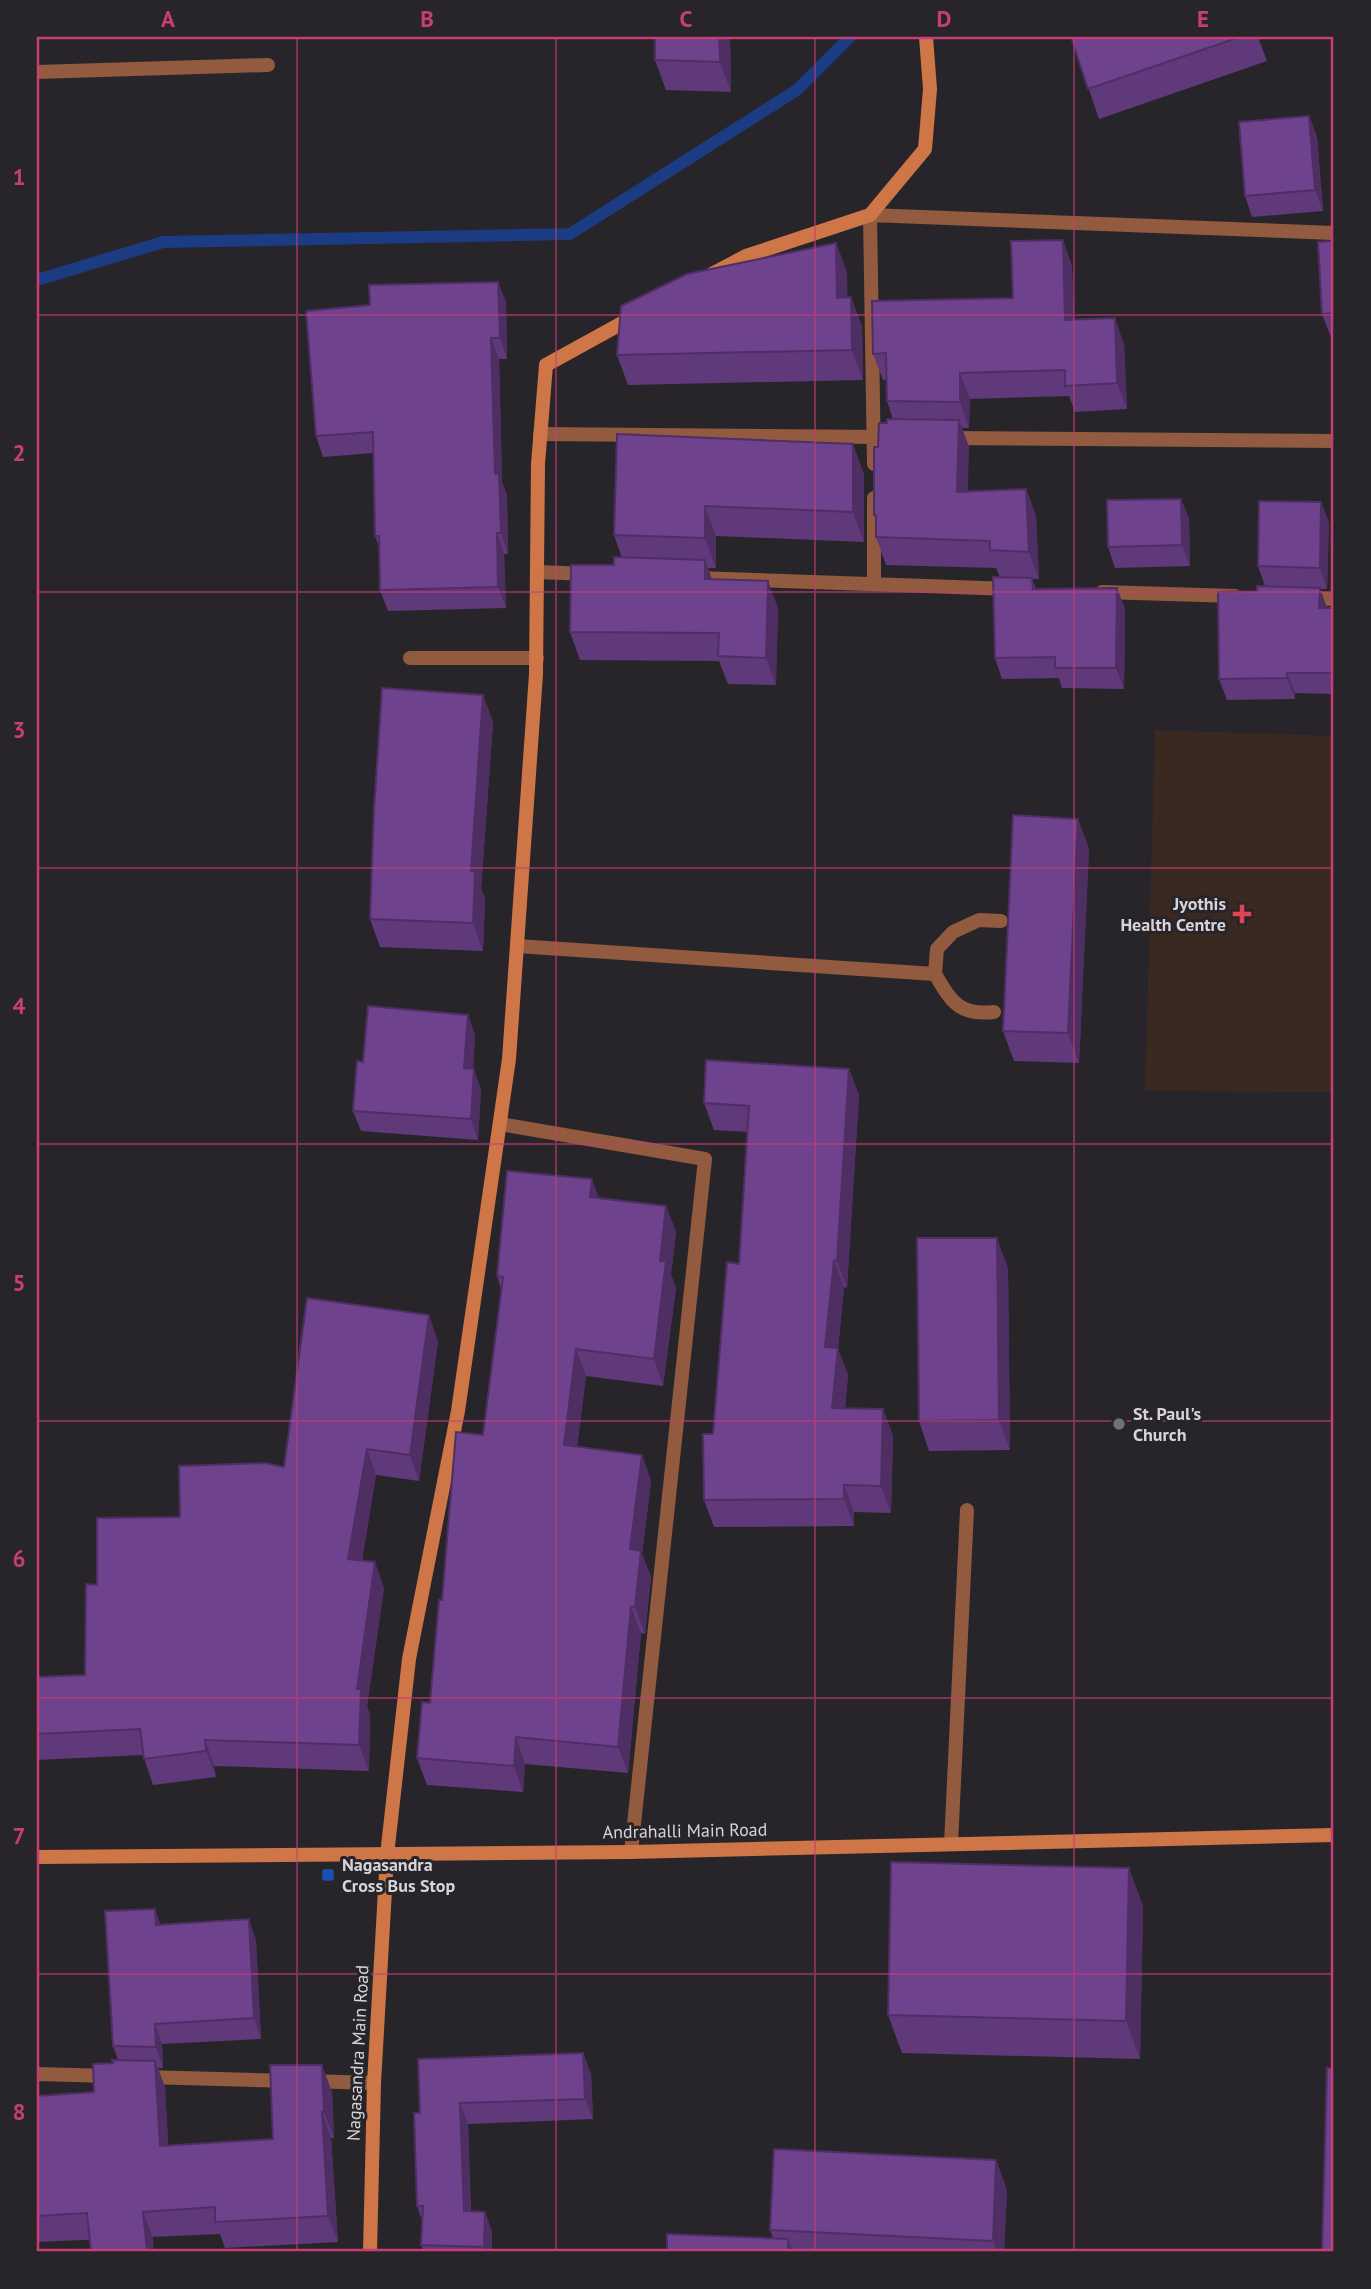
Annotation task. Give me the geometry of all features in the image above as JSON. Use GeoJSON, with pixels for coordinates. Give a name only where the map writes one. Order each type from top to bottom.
{"type":"FeatureCollection","features":[{"type":"Feature","properties":{"kind":"street"},"geometry":{"type":"LineString","coordinates":[[874,584],[870,215],[925,149],[930,89],[926,37]]}},
{"type":"Feature","properties":{"kind":"street"},"geometry":{"type":"LineString","coordinates":[[37,72],[268,65]]}},
{"type":"Feature","properties":{"kind":"street"},"geometry":{"type":"LineString","coordinates":[[699,281],[746,256],[870,215],[1334,233]]}},
{"type":"Feature","properties":{"kind":"street","name":"Nagasandra Main Road"},"geometry":{"type":"LineString","coordinates":[[370,2252],[374,2083],[387,1855],[409,1660],[458,1411],[509,1059],[537,658],[540,434],[546,365],[652,307]]}},
{"type":"Feature","properties":{"kind":"street"},"geometry":{"type":"LineString","coordinates":[[540,434],[902,437]]}},
{"type":"Feature","properties":{"kind":"street"},"geometry":{"type":"LineString","coordinates":[[930,438],[1334,441]]}},
{"type":"Feature","properties":{"kind":"street"},"geometry":{"type":"LineString","coordinates":[[537,572],[604,575]]}},
{"type":"Feature","properties":{"kind":"street"},"geometry":{"type":"LineString","coordinates":[[685,578],[1027,589]]}},
{"type":"Feature","properties":{"kind":"street"},"geometry":{"type":"LineString","coordinates":[[1083,591],[1251,597]]}},
{"type":"Feature","properties":{"kind":"street"},"geometry":{"type":"LineString","coordinates":[[1292,598],[1334,599]]}},
{"type":"Feature","properties":{"kind":"street"},"geometry":{"type":"LineString","coordinates":[[410,658],[537,658]]}},
{"type":"Feature","properties":{"kind":"street"},"geometry":{"type":"LineString","coordinates":[[994,1012],[963,1010],[948,998],[934,974],[937,949],[953,932],[979,920],[1001,921]]}},
{"type":"Feature","properties":{"kind":"street"},"geometry":{"type":"LineString","coordinates":[[517,946],[934,974]]}},
{"type":"Feature","properties":{"kind":"street"},"geometry":{"type":"LineString","coordinates":[[500,1124],[705,1159],[631,1852]]}},
{"type":"Feature","properties":{"kind":"street"},"geometry":{"type":"LineString","coordinates":[[951,1844],[967,1510]]}},
{"type":"Feature","properties":{"kind":"street","name":"Andrahalli Main Road"},"geometry":{"type":"LineString","coordinates":[[37,1857],[631,1852],[1334,1835]]}},
{"type":"Feature","properties":{"kind":"street"},"geometry":{"type":"LineString","coordinates":[[37,2074],[374,2083]]}},
{"type":"Feature","properties":{"kind":"shaded area","name":"Jyothis Health Centre"},"geometry":{"type":"Polygon","coordinates":[[[1155,730],[1334,736],[1334,1092],[1145,1091],[1155,730]]]}},
{"type":"Feature","properties":{"kind":"building"},"geometry":{"type":"Polygon","coordinates":[[[655,37],[719,37],[720,62],[655,60],[655,37]]]}},
{"type":"Feature","properties":{"kind":"building"},"geometry":{"type":"Polygon","coordinates":[[[1071,37],[1240,37],[1088,89],[1071,37]]]}},
{"type":"Feature","properties":{"kind":"building"},"geometry":{"type":"Polygon","coordinates":[[[1309,116],[1315,190],[1245,196],[1239,122],[1309,116]]]}},
{"type":"Feature","properties":{"kind":"building"},"geometry":{"type":"Polygon","coordinates":[[[1063,240],[1065,320],[1115,318],[1117,383],[1065,386],[1065,370],[960,373],[960,402],[887,401],[886,353],[873,354],[872,301],[1013,298],[1011,241],[1063,240]]]}},
{"type":"Feature","properties":{"kind":"building"},"geometry":{"type":"Polygon","coordinates":[[[1334,241],[1334,313],[1322,314],[1318,242],[1334,241]]]}},
{"type":"Feature","properties":{"kind":"building"},"geometry":{"type":"Polygon","coordinates":[[[836,243],[837,298],[851,297],[852,350],[617,355],[621,306],[687,274],[836,243]]]}},
{"type":"Feature","properties":{"kind":"building"},"geometry":{"type":"Polygon","coordinates":[[[498,282],[500,338],[491,338],[495,474],[499,474],[501,533],[497,533],[498,587],[380,590],[379,536],[375,536],[373,432],[316,436],[306,311],[370,305],[369,285],[498,282]]]}},
{"type":"Feature","properties":{"kind":"building"},"geometry":{"type":"Polygon","coordinates":[[[887,419],[959,420],[957,492],[1026,489],[1029,552],[990,550],[990,541],[876,537],[874,447],[878,447],[879,423],[887,423],[887,419]]]}},
{"type":"Feature","properties":{"kind":"building"},"geometry":{"type":"Polygon","coordinates":[[[617,434],[853,444],[853,512],[705,506],[705,538],[614,535],[617,434]]]}},
{"type":"Feature","properties":{"kind":"building"},"geometry":{"type":"Polygon","coordinates":[[[1181,499],[1182,545],[1108,547],[1107,500],[1181,499]]]}},
{"type":"Feature","properties":{"kind":"building"},"geometry":{"type":"Polygon","coordinates":[[[1259,501],[1321,502],[1320,568],[1258,566],[1259,501]]]}},
{"type":"Feature","properties":{"kind":"building"},"geometry":{"type":"Polygon","coordinates":[[[614,557],[705,560],[705,579],[768,581],[766,658],[718,656],[719,633],[570,632],[571,565],[614,565],[614,557]]]}},
{"type":"Feature","properties":{"kind":"building"},"geometry":{"type":"Polygon","coordinates":[[[993,577],[1032,578],[1033,589],[1117,588],[1116,668],[1055,668],[1055,657],[995,658],[993,577]]]}},
{"type":"Feature","properties":{"kind":"building"},"geometry":{"type":"Polygon","coordinates":[[[1257,586],[1320,588],[1319,608],[1334,608],[1334,673],[1287,673],[1287,678],[1219,679],[1218,592],[1257,591],[1257,586]]]}},
{"type":"Feature","properties":{"kind":"building"},"geometry":{"type":"Polygon","coordinates":[[[382,688],[483,695],[471,871],[475,872],[473,923],[370,919],[382,688]]]}},
{"type":"Feature","properties":{"kind":"building"},"geometry":{"type":"Polygon","coordinates":[[[1013,815],[1078,819],[1068,1033],[1003,1031],[1013,815]]]}},
{"type":"Feature","properties":{"kind":"building"},"geometry":{"type":"Polygon","coordinates":[[[368,1006],[468,1015],[464,1068],[474,1069],[471,1119],[353,1111],[357,1061],[363,1062],[368,1006]]]}},
{"type":"Feature","properties":{"kind":"building"},"geometry":{"type":"Polygon","coordinates":[[[706,1060],[849,1069],[837,1261],[834,1260],[825,1347],[838,1348],[832,1408],[883,1409],[881,1486],[844,1485],[844,1499],[704,1500],[703,1434],[713,1434],[727,1262],[739,1264],[749,1106],[704,1103],[706,1060]]]}},
{"type":"Feature","properties":{"kind":"building"},"geometry":{"type":"Polygon","coordinates":[[[507,1171],[592,1179],[590,1197],[666,1206],[660,1261],[666,1261],[654,1359],[576,1349],[564,1445],[642,1455],[630,1549],[641,1551],[635,1607],[631,1607],[618,1747],[516,1737],[514,1766],[417,1758],[422,1702],[430,1703],[439,1600],[442,1600],[456,1432],[483,1435],[503,1277],[497,1276],[507,1171]]]}},
{"type":"Feature","properties":{"kind":"building"},"geometry":{"type":"Polygon","coordinates":[[[917,1238],[997,1238],[999,1420],[919,1421],[917,1238]]]}},
{"type":"Feature","properties":{"kind":"building"},"geometry":{"type":"Polygon","coordinates":[[[307,1298],[429,1315],[410,1455],[367,1449],[348,1559],[375,1562],[357,1689],[361,1689],[359,1745],[205,1740],[206,1751],[144,1759],[140,1729],[37,1734],[37,1677],[85,1675],[86,1584],[97,1585],[97,1518],[180,1517],[179,1466],[265,1463],[284,1467],[307,1298]]]}},
{"type":"Feature","properties":{"kind":"building"},"geometry":{"type":"Polygon","coordinates":[[[891,1862],[1129,1868],[1126,2021],[888,2015],[891,1862]]]}},
{"type":"Feature","properties":{"kind":"building"},"geometry":{"type":"Polygon","coordinates":[[[155,1909],[156,1925],[249,1919],[254,2018],[155,2024],[156,2047],[113,2046],[105,1911],[155,1909]]]}},
{"type":"Feature","properties":{"kind":"building"},"geometry":{"type":"Polygon","coordinates":[[[583,2053],[585,2099],[460,2103],[464,2211],[485,2212],[484,2247],[421,2245],[423,2206],[417,2206],[414,2113],[420,2113],[418,2059],[583,2053]]]}},
{"type":"Feature","properties":{"kind":"building"},"geometry":{"type":"Polygon","coordinates":[[[112,2060],[155,2061],[160,2146],[273,2139],[270,2065],[322,2065],[328,2216],[215,2222],[215,2207],[143,2212],[147,2252],[91,2252],[87,2213],[37,2216],[37,2096],[94,2092],[93,2064],[113,2063],[112,2060]]]}},
{"type":"Feature","properties":{"kind":"building"},"geometry":{"type":"Polygon","coordinates":[[[1327,2068],[1334,2068],[1334,2252],[1322,2252],[1327,2068]]]}},
{"type":"Feature","properties":{"kind":"building"},"geometry":{"type":"Polygon","coordinates":[[[774,2149],[996,2160],[993,2241],[770,2230],[774,2149]]]}},
{"type":"Feature","properties":{"kind":"building"},"geometry":{"type":"Polygon","coordinates":[[[667,2234],[788,2239],[788,2252],[667,2252],[667,2234]]]}},
{"type":"Feature","properties":{"kind":"waterway"},"geometry":{"type":"LineString","coordinates":[[37,280],[163,242],[570,234],[797,90],[850,37]]}},
{"type":"Feature","properties":{"kind":"place","name":"Jyothis Health Centre"},"geometry":{"type":"Point","coordinates":[1242,914]}},
{"type":"Feature","properties":{"kind":"place","name":"St. Paul's Church"},"geometry":{"type":"Point","coordinates":[1119,1424]}},
{"type":"Feature","properties":{"kind":"place","name":"Nagasandra Cross Bus Stop"},"geometry":{"type":"Point","coordinates":[328,1875]}}]}
